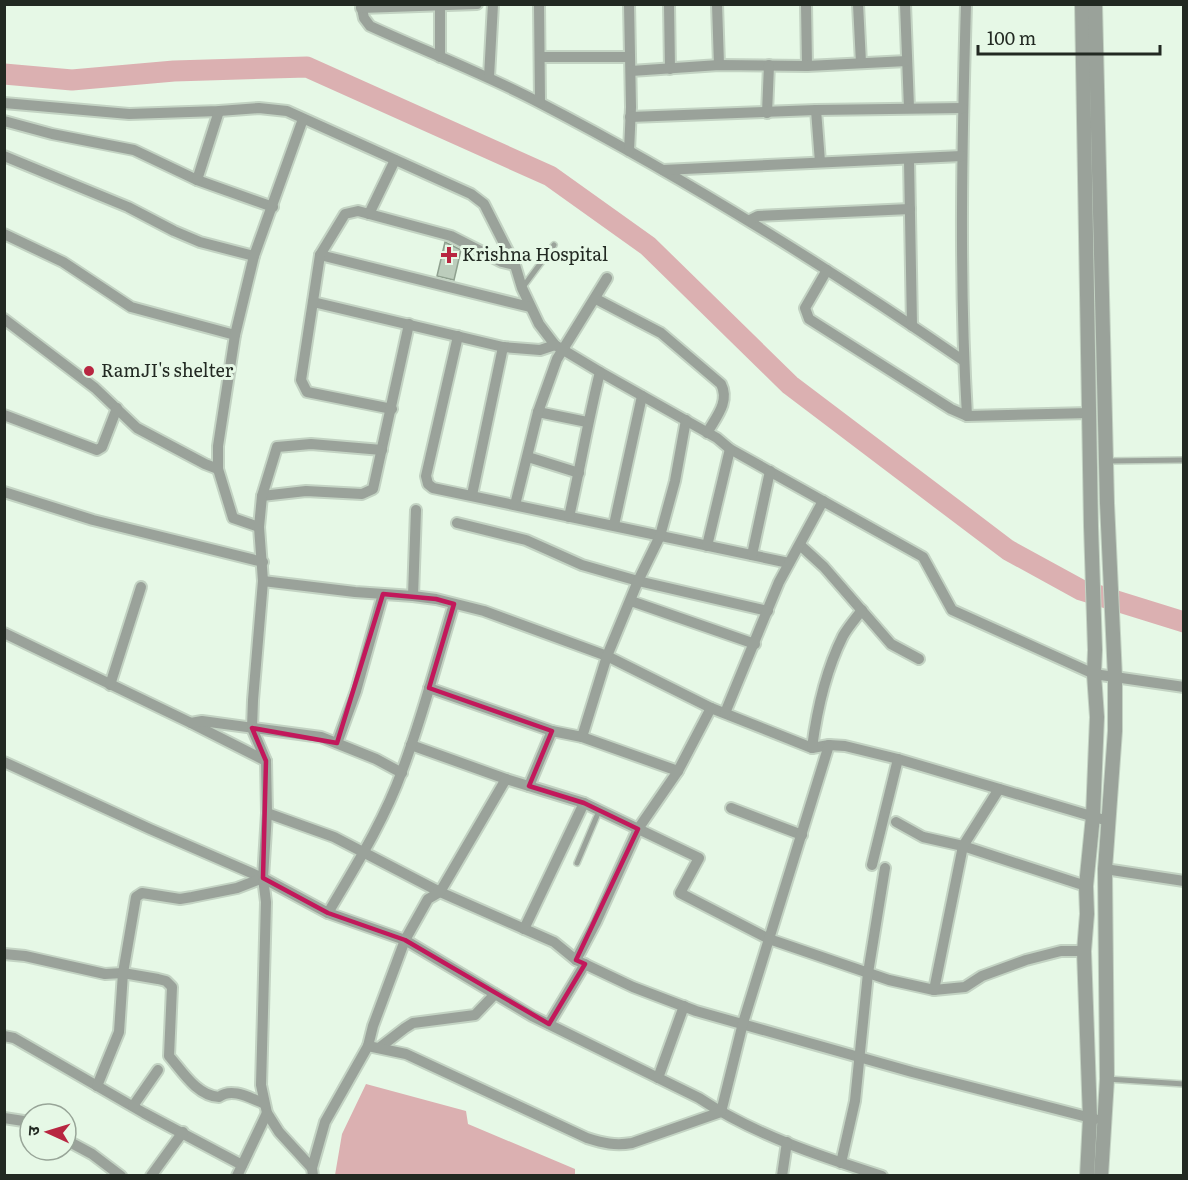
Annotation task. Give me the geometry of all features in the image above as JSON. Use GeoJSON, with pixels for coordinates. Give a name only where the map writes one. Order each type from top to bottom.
{"type":"FeatureCollection","features":[{"type":"Feature","properties":{"kind":"street"},"geometry":{"type":"LineString","coordinates":[[477,4],[361,6],[370,26],[489,77],[540,102],[750,220],[963,361]]}},
{"type":"Feature","properties":{"kind":"street"},"geometry":{"type":"LineString","coordinates":[[489,77],[493,4]]}},
{"type":"Feature","properties":{"kind":"street"},"geometry":{"type":"LineString","coordinates":[[539,4],[540,102]]}},
{"type":"Feature","properties":{"kind":"street"},"geometry":{"type":"LineString","coordinates":[[629,4],[631,71],[629,151]]}},
{"type":"Feature","properties":{"kind":"street"},"geometry":{"type":"LineString","coordinates":[[669,4],[670,69]]}},
{"type":"Feature","properties":{"kind":"street"},"geometry":{"type":"LineString","coordinates":[[717,4],[719,65]]}},
{"type":"Feature","properties":{"kind":"street"},"geometry":{"type":"LineString","coordinates":[[806,4],[807,66]]}},
{"type":"Feature","properties":{"kind":"street"},"geometry":{"type":"LineString","coordinates":[[858,4],[861,63]]}},
{"type":"Feature","properties":{"kind":"street"},"geometry":{"type":"LineString","coordinates":[[905,4],[909,108]]}},
{"type":"Feature","properties":{"kind":"street"},"geometry":{"type":"LineString","coordinates":[[966,4],[962,156],[963,361],[967,416]]}},
{"type":"Feature","properties":{"kind":"street"},"geometry":{"type":"LineString","coordinates":[[1082,4],[1094,674],[1097,717],[1084,951],[1090,1118],[1087,1176]]}},
{"type":"Feature","properties":{"kind":"street"},"geometry":{"type":"LineString","coordinates":[[1095,4],[1107,503],[1115,677],[1115,731],[1105,869],[1107,1079],[1101,1176]]}},
{"type":"Feature","properties":{"kind":"street"},"geometry":{"type":"LineString","coordinates":[[440,6],[440,57]]}},
{"type":"Feature","properties":{"kind":"street"},"geometry":{"type":"LineString","coordinates":[[541,57],[630,57]]}},
{"type":"Feature","properties":{"kind":"street"},"geometry":{"type":"LineString","coordinates":[[631,71],[719,65],[807,66],[907,61]]}},
{"type":"Feature","properties":{"kind":"street"},"geometry":{"type":"LineString","coordinates":[[767,113],[769,65]]}},
{"type":"Feature","properties":{"kind":"street"},"geometry":{"type":"LineString","coordinates":[[4,103],[129,114],[259,108],[287,111],[471,194],[484,204],[515,265],[522,288],[538,324],[559,347],[730,448],[923,557],[952,610],[1094,674],[1184,687]]}},
{"type":"Feature","properties":{"kind":"street"},"geometry":{"type":"LineString","coordinates":[[630,117],[816,110],[963,108]]}},
{"type":"Feature","properties":{"kind":"street"},"geometry":{"type":"LineString","coordinates":[[816,110],[820,162]]}},
{"type":"Feature","properties":{"kind":"street"},"geometry":{"type":"LineString","coordinates":[[197,180],[219,111]]}},
{"type":"Feature","properties":{"kind":"street"},"geometry":{"type":"LineString","coordinates":[[259,527],[233,518],[218,469],[218,446],[235,335],[254,256],[303,119]]}},
{"type":"Feature","properties":{"kind":"street"},"geometry":{"type":"LineString","coordinates":[[4,121],[52,134],[134,150],[158,159],[197,180],[273,207]]}},
{"type":"Feature","properties":{"kind":"street"},"geometry":{"type":"LineString","coordinates":[[4,156],[128,207],[191,238],[254,256]]}},
{"type":"Feature","properties":{"kind":"street"},"geometry":{"type":"LineString","coordinates":[[663,170],[962,156]]}},
{"type":"Feature","properties":{"kind":"street"},"geometry":{"type":"LineString","coordinates":[[369,214],[395,160]]}},
{"type":"Feature","properties":{"kind":"street"},"geometry":{"type":"LineString","coordinates":[[909,160],[912,326]]}},
{"type":"Feature","properties":{"kind":"street"},"geometry":{"type":"LineString","coordinates":[[750,220],[758,216],[910,209]]}},
{"type":"Feature","properties":{"kind":"street"},"geometry":{"type":"LineString","coordinates":[[392,409],[307,392],[301,380],[320,255],[345,214],[358,211],[451,236],[502,262],[515,265]]}},
{"type":"Feature","properties":{"kind":"street"},"geometry":{"type":"LineString","coordinates":[[4,234],[63,262],[131,307],[235,335]]}},
{"type":"Feature","properties":{"kind":"street"},"geometry":{"type":"LineString","coordinates":[[320,255],[531,307]]}},
{"type":"Feature","properties":{"kind":"street"},"geometry":{"type":"LineString","coordinates":[[827,270],[805,308],[809,319],[951,410],[967,416],[1090,413]]}},
{"type":"Feature","properties":{"kind":"street"},"geometry":{"type":"LineString","coordinates":[[515,505],[538,412],[559,347],[596,299],[607,278]]}},
{"type":"Feature","properties":{"kind":"street"},"geometry":{"type":"LineString","coordinates":[[596,299],[661,333],[721,384],[725,392],[725,401],[707,433]]}},
{"type":"Feature","properties":{"kind":"street"},"geometry":{"type":"LineString","coordinates":[[313,302],[503,347],[540,350],[559,347]]}},
{"type":"Feature","properties":{"kind":"street"},"geometry":{"type":"LineString","coordinates":[[4,319],[95,388],[137,428],[218,469]]}},
{"type":"Feature","properties":{"kind":"street"},"geometry":{"type":"LineString","coordinates":[[262,496],[306,491],[362,495],[373,489],[410,324]]}},
{"type":"Feature","properties":{"kind":"street"},"geometry":{"type":"LineString","coordinates":[[458,336],[426,476],[428,484],[433,488],[789,563]]}},
{"type":"Feature","properties":{"kind":"street"},"geometry":{"type":"LineString","coordinates":[[472,495],[503,347]]}},
{"type":"Feature","properties":{"kind":"street"},"geometry":{"type":"LineString","coordinates":[[569,517],[587,422],[600,372]]}},
{"type":"Feature","properties":{"kind":"street"},"geometry":{"type":"LineString","coordinates":[[615,525],[642,396]]}},
{"type":"Feature","properties":{"kind":"street"},"geometry":{"type":"LineString","coordinates":[[4,415],[97,450],[102,447],[117,408]]}},
{"type":"Feature","properties":{"kind":"street"},"geometry":{"type":"LineString","coordinates":[[538,412],[587,422]]}},
{"type":"Feature","properties":{"kind":"street"},"geometry":{"type":"LineString","coordinates":[[582,736],[607,656],[638,581],[660,536],[675,480],[686,420]]}},
{"type":"Feature","properties":{"kind":"street"},"geometry":{"type":"LineString","coordinates":[[313,1172],[279,1132],[265,1108],[261,1085],[266,902],[263,878],[267,813],[266,761],[252,728],[263,581],[259,527],[262,496],[277,447],[311,444],[382,450]]}},
{"type":"Feature","properties":{"kind":"street"},"geometry":{"type":"LineString","coordinates":[[707,546],[730,448]]}},
{"type":"Feature","properties":{"kind":"street"},"geometry":{"type":"LineString","coordinates":[[528,457],[579,473]]}},
{"type":"Feature","properties":{"kind":"street"},"geometry":{"type":"LineString","coordinates":[[752,555],[770,471]]}},
{"type":"Feature","properties":{"kind":"street"},"geometry":{"type":"LineString","coordinates":[[4,492],[93,519],[263,562]]}},
{"type":"Feature","properties":{"kind":"street"},"geometry":{"type":"LineString","coordinates":[[725,713],[789,563],[823,501]]}},
{"type":"Feature","properties":{"kind":"street"},"geometry":{"type":"LineString","coordinates":[[413,596],[416,510]]}},
{"type":"Feature","properties":{"kind":"street"},"geometry":{"type":"LineString","coordinates":[[457,523],[526,540],[582,565],[638,581],[768,611]]}},
{"type":"Feature","properties":{"kind":"street"},"geometry":{"type":"LineString","coordinates":[[800,545],[824,567],[891,644],[919,659]]}},
{"type":"Feature","properties":{"kind":"street"},"geometry":{"type":"LineString","coordinates":[[263,581],[436,599],[484,611],[607,656],[711,708],[812,748],[829,745],[845,746],[898,759],[1107,821]]}},
{"type":"Feature","properties":{"kind":"street"},"geometry":{"type":"LineString","coordinates":[[110,685],[141,587]]}},
{"type":"Feature","properties":{"kind":"street"},"geometry":{"type":"LineString","coordinates":[[337,743],[356,691],[383,594]]}},
{"type":"Feature","properties":{"kind":"street"},"geometry":{"type":"LineString","coordinates":[[631,601],[755,644]]}},
{"type":"Feature","properties":{"kind":"street"},"geometry":{"type":"LineString","coordinates":[[328,913],[363,854],[402,773],[454,604]]}},
{"type":"Feature","properties":{"kind":"street"},"geometry":{"type":"LineString","coordinates":[[812,748],[816,711],[828,673],[844,635],[862,610]]}},
{"type":"Feature","properties":{"kind":"street"},"geometry":{"type":"LineString","coordinates":[[4,633],[266,761]]}},
{"type":"Feature","properties":{"kind":"street"},"geometry":{"type":"LineString","coordinates":[[429,688],[552,731],[582,736],[678,771]]}},
{"type":"Feature","properties":{"kind":"street"},"geometry":{"type":"LineString","coordinates":[[549,1024],[580,962],[638,830],[678,771],[711,708]]}},
{"type":"Feature","properties":{"kind":"street"},"geometry":{"type":"LineString","coordinates":[[191,723],[202,721],[321,737],[376,759],[402,773]]}},
{"type":"Feature","properties":{"kind":"street"},"geometry":{"type":"LineString","coordinates":[[529,786],[552,731]]}},
{"type":"Feature","properties":{"kind":"street"},"geometry":{"type":"LineString","coordinates":[[411,745],[506,779],[584,803],[699,858],[680,893],[769,939],[890,980],[934,990],[965,987],[982,976],[1026,960],[1061,951],[1084,951]]}},
{"type":"Feature","properties":{"kind":"street"},"geometry":{"type":"LineString","coordinates":[[721,1112],[743,1023],[829,745]]}},
{"type":"Feature","properties":{"kind":"street"},"geometry":{"type":"LineString","coordinates":[[872,865],[898,759]]}},
{"type":"Feature","properties":{"kind":"street"},"geometry":{"type":"LineString","coordinates":[[4,762],[263,878],[328,913],[405,940],[549,1024],[699,1098],[721,1112],[787,1142],[882,1176]]}},
{"type":"Feature","properties":{"kind":"street"},"geometry":{"type":"LineString","coordinates":[[373,1047],[373,1026],[405,940],[428,898],[440,892],[506,779]]}},
{"type":"Feature","properties":{"kind":"street"},"geometry":{"type":"LineString","coordinates":[[934,990],[963,846],[999,789]]}},
{"type":"Feature","properties":{"kind":"street"},"geometry":{"type":"LineString","coordinates":[[524,928],[584,803]]}},
{"type":"Feature","properties":{"kind":"street"},"geometry":{"type":"LineString","coordinates":[[731,808],[802,835]]}},
{"type":"Feature","properties":{"kind":"street"},"geometry":{"type":"LineString","coordinates":[[267,813],[334,837],[440,892],[554,942],[580,962],[633,987],[684,1006],[859,1057],[1104,1120]]}},
{"type":"Feature","properties":{"kind":"street"},"geometry":{"type":"LineString","coordinates":[[896,822],[923,837],[963,846],[1086,886]]}},
{"type":"Feature","properties":{"kind":"street"},"geometry":{"type":"LineString","coordinates":[[841,1163],[855,1101],[868,973],[885,868]]}},
{"type":"Feature","properties":{"kind":"street"},"geometry":{"type":"LineString","coordinates":[[1105,869],[1184,881]]}},
{"type":"Feature","properties":{"kind":"street"},"geometry":{"type":"LineString","coordinates":[[96,1086],[119,1032],[123,973],[136,897],[142,893],[180,899],[237,888],[263,878]]}},
{"type":"Feature","properties":{"kind":"street"},"geometry":{"type":"LineString","coordinates":[[4,954],[25,956],[112,975],[123,973],[170,983],[172,996],[170,1056],[193,1085],[213,1097],[233,1092],[265,1108]]}},
{"type":"Feature","properties":{"kind":"street"},"geometry":{"type":"LineString","coordinates":[[313,1172],[325,1122],[373,1047],[413,1023],[475,1015],[495,994]]}},
{"type":"Feature","properties":{"kind":"street"},"geometry":{"type":"LineString","coordinates":[[658,1078],[684,1006]]}},
{"type":"Feature","properties":{"kind":"street"},"geometry":{"type":"LineString","coordinates":[[4,1036],[14,1038],[96,1086],[242,1165]]}},
{"type":"Feature","properties":{"kind":"street"},"geometry":{"type":"LineString","coordinates":[[373,1047],[406,1054],[567,1129],[604,1143],[618,1145],[632,1143],[721,1112]]}},
{"type":"Feature","properties":{"kind":"street"},"geometry":{"type":"LineString","coordinates":[[133,1106],[158,1070]]}},
{"type":"Feature","properties":{"kind":"street"},"geometry":{"type":"LineString","coordinates":[[237,1176],[265,1108]]}},
{"type":"Feature","properties":{"kind":"street"},"geometry":{"type":"LineString","coordinates":[[151,1176],[183,1132]]}},
{"type":"Feature","properties":{"kind":"street"},"geometry":{"type":"LineString","coordinates":[[782,1176],[787,1142]]}},
{"type":"Feature","properties":{"kind":"street"},"geometry":{"type":"LineString","coordinates":[[78,1146],[121,1176]]}},
{"type":"Feature","properties":{"kind":"lane"},"geometry":{"type":"LineString","coordinates":[[522,288],[554,245]]}},
{"type":"Feature","properties":{"kind":"lane"},"geometry":{"type":"LineString","coordinates":[[1107,461],[1184,460]]}},
{"type":"Feature","properties":{"kind":"lane"},"geometry":{"type":"LineString","coordinates":[[577,863],[599,811]]}},
{"type":"Feature","properties":{"kind":"lane"},"geometry":{"type":"LineString","coordinates":[[1107,1079],[1184,1084]]}},
{"type":"Feature","properties":{"kind":"highlighted area"},"geometry":{"type":"Polygon","coordinates":[[[383,594],[436,599],[454,604],[429,688],[552,731],[529,786],[584,803],[638,829],[576,960],[585,964],[549,1024],[405,940],[328,913],[263,878],[266,761],[252,728],[337,743],[383,594]]]}},
{"type":"Feature","properties":{"kind":"shaded area"},"geometry":{"type":"Polygon","coordinates":[[[366,1084],[466,1111],[468,1124],[575,1169],[575,1175],[335,1175],[342,1134],[366,1084]]]}},
{"type":"Feature","properties":{"kind":"building"},"geometry":{"type":"Polygon","coordinates":[[[445,242],[461,250],[454,280],[437,276],[445,242]]]}},
{"type":"Feature","properties":{"kind":"waterway"},"geometry":{"type":"LineString","coordinates":[[4,74],[72,80],[174,71],[307,67],[550,176],[648,246],[790,385],[1008,550],[1081,590],[1184,622]]}},
{"type":"Feature","properties":{"kind":"place","name":"Krishna Hospital"},"geometry":{"type":"Point","coordinates":[449,255]}},
{"type":"Feature","properties":{"kind":"place","name":"RamJI's shelter"},"geometry":{"type":"Point","coordinates":[89,371]}}]}
